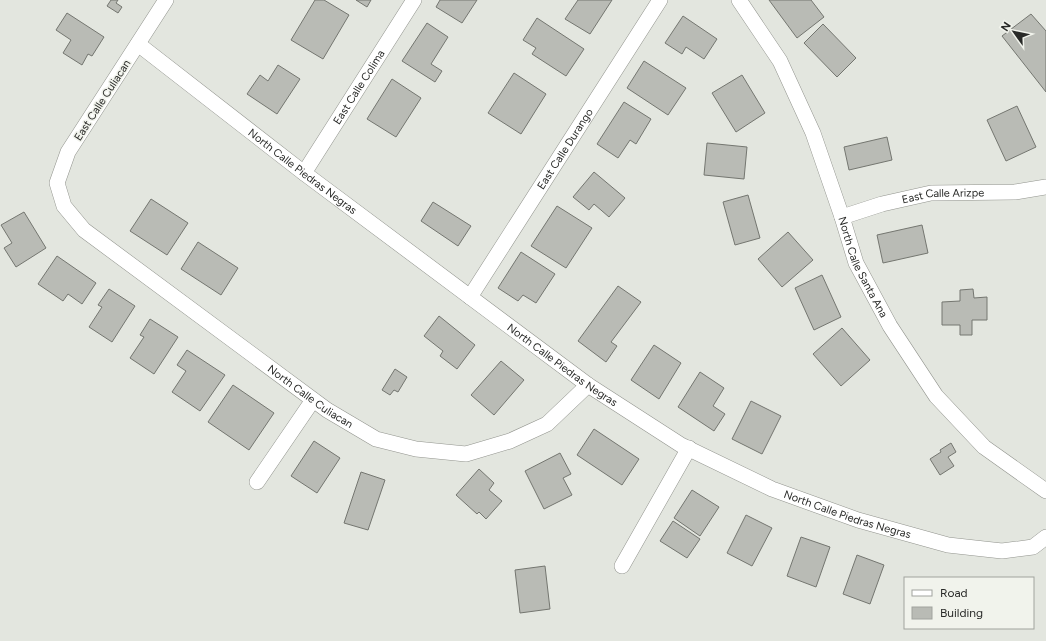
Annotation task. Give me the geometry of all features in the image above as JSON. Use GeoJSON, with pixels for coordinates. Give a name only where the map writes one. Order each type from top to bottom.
{"type":"FeatureCollection","features":[{"type":"Feature","properties":{"kind":"street","name":"East Calle Culiacan"},"geometry":{"type":"LineString","coordinates":[[64,206],[57,183],[68,152],[166,0]]}},
{"type":"Feature","properties":{"kind":"street","name":"East Calle Colima"},"geometry":{"type":"LineString","coordinates":[[304,173],[414,0]]}},
{"type":"Feature","properties":{"kind":"street","name":"East Calle Durango"},"geometry":{"type":"LineString","coordinates":[[470,296],[660,0]]}},
{"type":"Feature","properties":{"kind":"street","name":"North Calle Santa Ana"},"geometry":{"type":"LineString","coordinates":[[740,0],[780,61],[813,133],[856,263],[890,326],[936,396],[984,447],[1046,491]]}},
{"type":"Feature","properties":{"kind":"street","name":"North Calle Piedras Negras"},"geometry":{"type":"LineString","coordinates":[[138,44],[304,173],[588,385],[689,448],[772,489],[858,520],[948,545],[1002,551],[1033,547],[1046,537]]}},
{"type":"Feature","properties":{"kind":"street","name":"East Calle Arizpe"},"geometry":{"type":"LineString","coordinates":[[842,217],[882,204],[931,193],[1015,192],[1046,187]]}},
{"type":"Feature","properties":{"kind":"street","name":"North Calle Culiacan"},"geometry":{"type":"LineString","coordinates":[[64,206],[84,230],[313,400],[376,439],[416,449],[466,454],[510,441],[547,424],[588,385]]}},
{"type":"Feature","properties":{"kind":"street"},"geometry":{"type":"LineString","coordinates":[[257,482],[313,400]]}},
{"type":"Feature","properties":{"kind":"street"},"geometry":{"type":"LineString","coordinates":[[622,566],[689,448]]}},
{"type":"Feature","properties":{"kind":"building"},"geometry":{"type":"Polygon","coordinates":[[[111,0],[118,0],[116,3],[122,7],[118,13],[107,6],[111,0]]]}},
{"type":"Feature","properties":{"kind":"building"},"geometry":{"type":"Polygon","coordinates":[[[315,0],[324,0],[349,15],[323,59],[291,40],[315,0]]]}},
{"type":"Feature","properties":{"kind":"building"},"geometry":{"type":"Polygon","coordinates":[[[356,0],[371,0],[367,7],[356,0]]]}},
{"type":"Feature","properties":{"kind":"building"},"geometry":{"type":"Polygon","coordinates":[[[440,0],[477,0],[462,23],[436,7],[440,0]]]}},
{"type":"Feature","properties":{"kind":"building"},"geometry":{"type":"Polygon","coordinates":[[[578,0],[612,0],[590,34],[565,19],[578,0]]]}},
{"type":"Feature","properties":{"kind":"building"},"geometry":{"type":"Polygon","coordinates":[[[769,0],[811,0],[824,17],[797,38],[769,0]]]}},
{"type":"Feature","properties":{"kind":"building"},"geometry":{"type":"Polygon","coordinates":[[[67,13],[104,37],[92,56],[88,54],[82,65],[63,53],[71,40],[56,30],[67,13]]]}},
{"type":"Feature","properties":{"kind":"building"},"geometry":{"type":"Polygon","coordinates":[[[1031,14],[1046,31],[1046,92],[1002,36],[1031,14]]]}},
{"type":"Feature","properties":{"kind":"building"},"geometry":{"type":"Polygon","coordinates":[[[683,16],[717,39],[704,59],[686,47],[682,54],[665,43],[683,16]]]}},
{"type":"Feature","properties":{"kind":"building"},"geometry":{"type":"Polygon","coordinates":[[[537,18],[584,49],[566,76],[532,54],[536,48],[523,40],[537,18]]]}},
{"type":"Feature","properties":{"kind":"building"},"geometry":{"type":"Polygon","coordinates":[[[427,23],[448,37],[431,64],[442,71],[435,82],[402,61],[427,23]]]}},
{"type":"Feature","properties":{"kind":"building"},"geometry":{"type":"Polygon","coordinates":[[[823,24],[856,58],[837,77],[804,43],[823,24]]]}},
{"type":"Feature","properties":{"kind":"building"},"geometry":{"type":"Polygon","coordinates":[[[644,61],[686,88],[668,115],[627,88],[644,61]]]}},
{"type":"Feature","properties":{"kind":"building"},"geometry":{"type":"Polygon","coordinates":[[[278,65],[300,79],[277,114],[247,94],[260,75],[268,81],[278,65]]]}},
{"type":"Feature","properties":{"kind":"building"},"geometry":{"type":"Polygon","coordinates":[[[514,73],[546,94],[521,134],[488,113],[514,73]]]}},
{"type":"Feature","properties":{"kind":"building"},"geometry":{"type":"Polygon","coordinates":[[[742,75],[765,113],[736,132],[712,93],[742,75]]]}},
{"type":"Feature","properties":{"kind":"building"},"geometry":{"type":"Polygon","coordinates":[[[392,79],[421,98],[396,137],[367,119],[392,79]]]}},
{"type":"Feature","properties":{"kind":"building"},"geometry":{"type":"Polygon","coordinates":[[[624,102],[651,119],[636,144],[630,140],[618,158],[597,144],[624,102]]]}},
{"type":"Feature","properties":{"kind":"building"},"geometry":{"type":"Polygon","coordinates":[[[1017,106],[1036,147],[1006,161],[987,120],[1017,106]]]}},
{"type":"Feature","properties":{"kind":"building"},"geometry":{"type":"Polygon","coordinates":[[[887,137],[892,160],[849,170],[844,147],[887,137]]]}},
{"type":"Feature","properties":{"kind":"building"},"geometry":{"type":"Polygon","coordinates":[[[707,143],[747,147],[744,179],[704,175],[707,143]]]}},
{"type":"Feature","properties":{"kind":"building"},"geometry":{"type":"Polygon","coordinates":[[[594,172],[625,198],[609,217],[594,204],[589,210],[573,197],[594,172]]]}},
{"type":"Feature","properties":{"kind":"building"},"geometry":{"type":"Polygon","coordinates":[[[748,195],[760,238],[735,245],[723,202],[748,195]]]}},
{"type":"Feature","properties":{"kind":"building"},"geometry":{"type":"Polygon","coordinates":[[[151,199],[188,223],[167,255],[130,231],[151,199]]]}},
{"type":"Feature","properties":{"kind":"building"},"geometry":{"type":"Polygon","coordinates":[[[433,202],[471,226],[458,246],[421,221],[433,202]]]}},
{"type":"Feature","properties":{"kind":"building"},"geometry":{"type":"Polygon","coordinates":[[[557,206],[592,228],[566,268],[531,246],[557,206]]]}},
{"type":"Feature","properties":{"kind":"building"},"geometry":{"type":"Polygon","coordinates":[[[24,212],[46,248],[16,267],[4,248],[12,243],[1,225],[24,212]]]}},
{"type":"Feature","properties":{"kind":"building"},"geometry":{"type":"Polygon","coordinates":[[[922,225],[928,253],[883,263],[877,235],[922,225]]]}},
{"type":"Feature","properties":{"kind":"building"},"geometry":{"type":"Polygon","coordinates":[[[788,232],[813,260],[782,287],[758,259],[788,232]]]}},
{"type":"Feature","properties":{"kind":"building"},"geometry":{"type":"Polygon","coordinates":[[[198,242],[238,268],[221,295],[181,269],[198,242]]]}},
{"type":"Feature","properties":{"kind":"building"},"geometry":{"type":"Polygon","coordinates":[[[521,252],[555,274],[536,303],[523,295],[518,301],[498,288],[521,252]]]}},
{"type":"Feature","properties":{"kind":"building"},"geometry":{"type":"Polygon","coordinates":[[[57,256],[96,283],[82,304],[68,294],[63,301],[38,284],[57,256]]]}},
{"type":"Feature","properties":{"kind":"building"},"geometry":{"type":"Polygon","coordinates":[[[822,275],[841,317],[814,330],[795,288],[822,275]]]}},
{"type":"Feature","properties":{"kind":"building"},"geometry":{"type":"Polygon","coordinates":[[[618,286],[641,302],[611,342],[617,346],[606,362],[578,341],[618,286]]]}},
{"type":"Feature","properties":{"kind":"building"},"geometry":{"type":"Polygon","coordinates":[[[109,289],[135,306],[112,342],[89,327],[102,307],[98,305],[109,289]]]}},
{"type":"Feature","properties":{"kind":"building"},"geometry":{"type":"Polygon","coordinates":[[[973,289],[974,298],[987,297],[987,320],[972,320],[972,335],[960,335],[960,325],[942,325],[942,302],[960,301],[960,290],[973,289]]]}},
{"type":"Feature","properties":{"kind":"building"},"geometry":{"type":"Polygon","coordinates":[[[439,316],[475,345],[457,369],[440,356],[443,351],[424,336],[439,316]]]}},
{"type":"Feature","properties":{"kind":"building"},"geometry":{"type":"Polygon","coordinates":[[[150,319],[178,337],[154,374],[130,358],[144,337],[140,335],[150,319]]]}},
{"type":"Feature","properties":{"kind":"building"},"geometry":{"type":"Polygon","coordinates":[[[842,328],[870,360],[841,386],[813,354],[842,328]]]}},
{"type":"Feature","properties":{"kind":"building"},"geometry":{"type":"Polygon","coordinates":[[[654,345],[681,363],[659,399],[631,380],[654,345]]]}},
{"type":"Feature","properties":{"kind":"building"},"geometry":{"type":"Polygon","coordinates":[[[187,350],[225,375],[200,411],[172,392],[186,371],[177,365],[187,350]]]}},
{"type":"Feature","properties":{"kind":"building"},"geometry":{"type":"Polygon","coordinates":[[[501,361],[524,380],[494,415],[471,395],[501,361]]]}},
{"type":"Feature","properties":{"kind":"building"},"geometry":{"type":"Polygon","coordinates":[[[395,369],[407,377],[398,392],[394,390],[390,395],[382,390],[395,369]]]}},
{"type":"Feature","properties":{"kind":"building"},"geometry":{"type":"Polygon","coordinates":[[[700,372],[724,388],[713,406],[725,414],[714,431],[678,407],[700,372]]]}},
{"type":"Feature","properties":{"kind":"building"},"geometry":{"type":"Polygon","coordinates":[[[233,385],[274,413],[249,450],[208,422],[233,385]]]}},
{"type":"Feature","properties":{"kind":"building"},"geometry":{"type":"Polygon","coordinates":[[[751,401],[781,416],[762,454],[732,439],[751,401]]]}},
{"type":"Feature","properties":{"kind":"building"},"geometry":{"type":"Polygon","coordinates":[[[594,429],[639,459],[622,485],[577,455],[594,429]]]}},
{"type":"Feature","properties":{"kind":"building"},"geometry":{"type":"Polygon","coordinates":[[[314,441],[340,458],[317,493],[291,476],[314,441]]]}},
{"type":"Feature","properties":{"kind":"building"},"geometry":{"type":"Polygon","coordinates":[[[951,443],[956,452],[948,457],[954,466],[940,475],[930,459],[951,443]]]}},
{"type":"Feature","properties":{"kind":"building"},"geometry":{"type":"Polygon","coordinates":[[[560,453],[571,474],[563,478],[572,495],[544,509],[525,471],[560,453]]]}},
{"type":"Feature","properties":{"kind":"building"},"geometry":{"type":"Polygon","coordinates":[[[479,469],[494,483],[489,490],[502,501],[486,519],[479,512],[477,514],[456,495],[479,469]]]}},
{"type":"Feature","properties":{"kind":"building"},"geometry":{"type":"Polygon","coordinates":[[[361,472],[385,480],[368,530],[344,523],[361,472]]]}},
{"type":"Feature","properties":{"kind":"building"},"geometry":{"type":"Polygon","coordinates":[[[692,490],[719,507],[700,536],[674,518],[692,490]]]}},
{"type":"Feature","properties":{"kind":"building"},"geometry":{"type":"Polygon","coordinates":[[[746,515],[772,528],[752,566],[727,553],[746,515]]]}},
{"type":"Feature","properties":{"kind":"building"},"geometry":{"type":"Polygon","coordinates":[[[673,521],[700,539],[687,558],[660,541],[673,521]]]}},
{"type":"Feature","properties":{"kind":"building"},"geometry":{"type":"Polygon","coordinates":[[[801,537],[830,547],[816,587],[787,576],[801,537]]]}},
{"type":"Feature","properties":{"kind":"building"},"geometry":{"type":"Polygon","coordinates":[[[857,555],[884,565],[870,604],[843,594],[857,555]]]}},
{"type":"Feature","properties":{"kind":"building"},"geometry":{"type":"Polygon","coordinates":[[[545,566],[550,609],[520,613],[515,570],[545,566]]]}}]}
